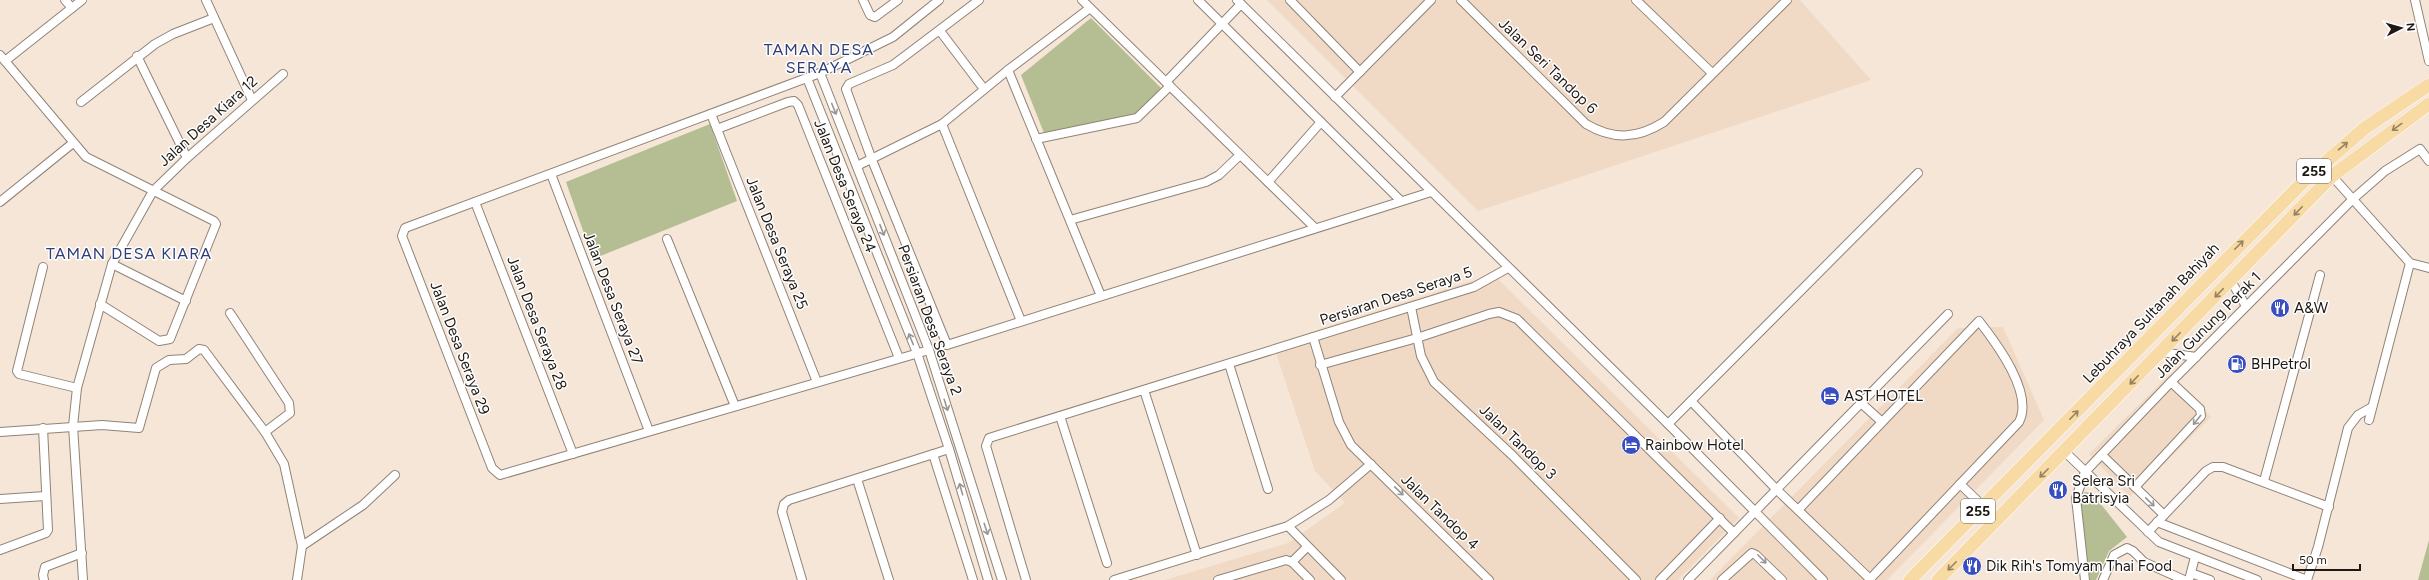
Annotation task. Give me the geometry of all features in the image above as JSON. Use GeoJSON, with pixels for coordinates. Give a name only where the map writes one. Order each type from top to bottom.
{"type":"FeatureCollection","features":[{"type":"Feature","properties":{"kind":"main road","name":"Lebuhraya Sultanah Bahiyah"},"geometry":{"type":"LineString","coordinates":[[1910,580],[2192,292],[2316,170],[2386,112],[2429,85]]}},
{"type":"Feature","properties":{"kind":"main road","name":"255"},"geometry":{"type":"LineString","coordinates":[[1938,580],[2065,452],[2332,176],[2429,104]]}},
{"type":"Feature","properties":{"kind":"main road"},"geometry":{"type":"LineString","coordinates":[[2192,292],[2206,306]]}},
{"type":"Feature","properties":{"kind":"main road"},"geometry":{"type":"LineString","coordinates":[[2177,309],[2191,322]]}},
{"type":"Feature","properties":{"kind":"street"},"geometry":{"type":"LineString","coordinates":[[66,0],[72,8]]}},
{"type":"Feature","properties":{"kind":"street"},"geometry":{"type":"LineString","coordinates":[[82,0],[3,58],[86,157],[214,220],[216,228],[170,339],[166,342],[160,341],[100,304]]}},
{"type":"Feature","properties":{"kind":"street"},"geometry":{"type":"LineString","coordinates":[[206,0],[252,100]]}},
{"type":"Feature","properties":{"kind":"street"},"geometry":{"type":"LineString","coordinates":[[863,0],[870,14],[875,17],[898,0]]}},
{"type":"Feature","properties":{"kind":"street"},"geometry":{"type":"LineString","coordinates":[[475,202],[820,73],[893,37],[939,0]]}},
{"type":"Feature","properties":{"kind":"street"},"geometry":{"type":"LineString","coordinates":[[979,0],[940,31],[893,65],[849,84],[846,89],[872,160],[947,345],[1431,192]]}},
{"type":"Feature","properties":{"kind":"street"},"geometry":{"type":"LineString","coordinates":[[1082,0],[1315,228]]}},
{"type":"Feature","properties":{"kind":"street"},"geometry":{"type":"LineString","coordinates":[[1198,0],[1401,201]]}},
{"type":"Feature","properties":{"kind":"street"},"geometry":{"type":"LineString","coordinates":[[1290,0],[1360,72]]}},
{"type":"Feature","properties":{"kind":"street"},"geometry":{"type":"LineString","coordinates":[[1335,97],[1431,0]]}},
{"type":"Feature","properties":{"kind":"street","name":"Jalan Seri Tandop 6"},"geometry":{"type":"LineString","coordinates":[[1461,0],[1571,111],[1586,124],[1610,136],[1619,137],[1652,129],[1664,122],[1787,0]]}},
{"type":"Feature","properties":{"kind":"street"},"geometry":{"type":"LineString","coordinates":[[1636,0],[1712,73]]}},
{"type":"Feature","properties":{"kind":"street"},"geometry":{"type":"LineString","coordinates":[[2415,0],[2429,61]]}},
{"type":"Feature","properties":{"kind":"street"},"geometry":{"type":"LineString","coordinates":[[1036,139],[1138,118],[1239,2],[1756,511],[1823,580]]}},
{"type":"Feature","properties":{"kind":"street"},"geometry":{"type":"LineString","coordinates":[[857,166],[872,160],[942,124],[1008,70],[1090,8]]}},
{"type":"Feature","properties":{"kind":"street"},"geometry":{"type":"LineString","coordinates":[[81,102],[137,56],[173,34],[214,18]]}},
{"type":"Feature","properties":{"kind":"street"},"geometry":{"type":"LineString","coordinates":[[940,31],[984,89]]}},
{"type":"Feature","properties":{"kind":"street"},"geometry":{"type":"LineString","coordinates":[[137,56],[186,158]]}},
{"type":"Feature","properties":{"kind":"street"},"geometry":{"type":"LineString","coordinates":[[1008,70],[1101,296]]}},
{"type":"Feature","properties":{"kind":"street","name":"Persiaran Desa Seraya 2"},"geometry":{"type":"LineString","coordinates":[[820,73],[929,350],[1002,580]]}},
{"type":"Feature","properties":{"kind":"street","name":"Jalan Desa Kiara 12"},"geometry":{"type":"LineString","coordinates":[[83,580],[73,426],[77,388],[112,264],[153,190],[186,158],[283,74]]}},
{"type":"Feature","properties":{"kind":"street","name":"Persiaran Desa Seraya 2"},"geometry":{"type":"LineString","coordinates":[[806,78],[917,353],[949,450],[988,580]]}},
{"type":"Feature","properties":{"kind":"street","name":"Jalan Desa Seraya 24"},"geometry":{"type":"LineString","coordinates":[[717,129],[788,102],[794,101],[798,105],[899,358]]}},
{"type":"Feature","properties":{"kind":"street","name":"Jalan Desa Seraya 25"},"geometry":{"type":"LineString","coordinates":[[711,114],[817,382]]}},
{"type":"Feature","properties":{"kind":"street"},"geometry":{"type":"LineString","coordinates":[[1268,182],[1321,122]]}},
{"type":"Feature","properties":{"kind":"street"},"geometry":{"type":"LineString","coordinates":[[942,124],[1021,321]]}},
{"type":"Feature","properties":{"kind":"street"},"geometry":{"type":"LineString","coordinates":[[0,202],[73,143]]}},
{"type":"Feature","properties":{"kind":"street","name":"Jalan Gunung Perak 1"},"geometry":{"type":"LineString","coordinates":[[2085,472],[2246,306],[2353,199],[2385,171],[2420,149],[2429,161]]}},
{"type":"Feature","properties":{"kind":"street"},"geometry":{"type":"LineString","coordinates":[[1070,220],[1206,182],[1219,175],[1240,155]]}},
{"type":"Feature","properties":{"kind":"street"},"geometry":{"type":"LineString","coordinates":[[1668,424],[1918,173]]}},
{"type":"Feature","properties":{"kind":"street","name":"Jalan Desa Seraya 27"},"geometry":{"type":"LineString","coordinates":[[551,174],[649,432]]}},
{"type":"Feature","properties":{"kind":"street"},"geometry":{"type":"LineString","coordinates":[[2332,176],[2410,263],[2429,268]]}},
{"type":"Feature","properties":{"kind":"street","name":"Jalan Desa Seraya 29"},"geometry":{"type":"LineString","coordinates":[[475,202],[405,228],[402,236],[492,468],[500,475],[573,454]]}},
{"type":"Feature","properties":{"kind":"street","name":"Jalan Desa Seraya 28"},"geometry":{"type":"LineString","coordinates":[[475,202],[573,454]]}},
{"type":"Feature","properties":{"kind":"street"},"geometry":{"type":"LineString","coordinates":[[667,239],[735,406]]}},
{"type":"Feature","properties":{"kind":"street"},"geometry":{"type":"LineString","coordinates":[[2369,420],[2410,263]]}},
{"type":"Feature","properties":{"kind":"street"},"geometry":{"type":"LineString","coordinates":[[112,264],[186,301]]}},
{"type":"Feature","properties":{"kind":"street"},"geometry":{"type":"LineString","coordinates":[[43,267],[17,372],[19,374],[77,388]]}},
{"type":"Feature","properties":{"kind":"street","name":"Persiaran Desa Seraya 5"},"geometry":{"type":"LineString","coordinates":[[1026,580],[986,442],[988,438],[1474,287],[1508,268]]}},
{"type":"Feature","properties":{"kind":"street"},"geometry":{"type":"LineString","coordinates":[[2264,481],[2320,276]]}},
{"type":"Feature","properties":{"kind":"street"},"geometry":{"type":"LineString","coordinates":[[2231,280],[2246,306]]}},
{"type":"Feature","properties":{"kind":"street","name":"Jalan Tandop 3"},"geometry":{"type":"LineString","coordinates":[[1411,307],[1421,356],[1434,382],[1512,455],[1636,580]]}},
{"type":"Feature","properties":{"kind":"street"},"geometry":{"type":"LineString","coordinates":[[1320,365],[1417,338],[1489,314],[1499,312],[1517,319],[1734,533]]}},
{"type":"Feature","properties":{"kind":"street"},"geometry":{"type":"LineString","coordinates":[[230,314],[289,403],[290,413],[265,432]]}},
{"type":"Feature","properties":{"kind":"street"},"geometry":{"type":"LineString","coordinates":[[1688,580],[1948,314]]}},
{"type":"Feature","properties":{"kind":"street"},"geometry":{"type":"LineString","coordinates":[[1691,402],[1777,490],[1870,579],[2019,422],[2024,413],[2022,397],[2010,368],[1979,321],[1798,510]]}},
{"type":"Feature","properties":{"kind":"street","name":"Jalan Tandop 4"},"geometry":{"type":"LineString","coordinates":[[1312,337],[1344,434],[1371,464],[1489,580]]}},
{"type":"Feature","properties":{"kind":"street"},"geometry":{"type":"LineString","coordinates":[[0,432],[102,425],[139,428],[156,368],[169,360],[186,359],[199,349],[204,350],[210,356],[265,432],[284,464],[302,546],[297,580]]}},
{"type":"Feature","properties":{"kind":"street"},"geometry":{"type":"LineString","coordinates":[[573,454],[929,350]]}},
{"type":"Feature","properties":{"kind":"street"},"geometry":{"type":"LineString","coordinates":[[2161,352],[2196,357]]}},
{"type":"Feature","properties":{"kind":"street"},"geometry":{"type":"LineString","coordinates":[[1228,364],[1268,489]]}},
{"type":"Feature","properties":{"kind":"street"},"geometry":{"type":"LineString","coordinates":[[2134,487],[2201,416],[2200,408],[2172,382]]}},
{"type":"Feature","properties":{"kind":"street"},"geometry":{"type":"LineString","coordinates":[[1144,390],[1197,555]]}},
{"type":"Feature","properties":{"kind":"street"},"geometry":{"type":"LineString","coordinates":[[1861,403],[1882,422]]}},
{"type":"Feature","properties":{"kind":"street"},"geometry":{"type":"LineString","coordinates":[[2157,522],[2307,580],[2329,507],[2348,428],[2358,415],[2372,407]]}},
{"type":"Feature","properties":{"kind":"street"},"geometry":{"type":"LineString","coordinates":[[1060,416],[1106,563]]}},
{"type":"Feature","properties":{"kind":"street"},"geometry":{"type":"LineString","coordinates":[[0,550],[46,533],[48,526],[45,496],[43,428]]}},
{"type":"Feature","properties":{"kind":"street"},"geometry":{"type":"LineString","coordinates":[[802,580],[782,512],[784,504],[789,500],[949,450]]}},
{"type":"Feature","properties":{"kind":"street"},"geometry":{"type":"LineString","coordinates":[[2065,452],[2159,542],[2195,558],[2257,580]]}},
{"type":"Feature","properties":{"kind":"street"},"geometry":{"type":"LineString","coordinates":[[933,454],[973,580]]}},
{"type":"Feature","properties":{"kind":"street"},"geometry":{"type":"LineString","coordinates":[[2102,455],[2164,515]]}},
{"type":"Feature","properties":{"kind":"street"},"geometry":{"type":"LineString","coordinates":[[1114,580],[1130,578],[1288,526],[1329,500],[1371,464]]}},
{"type":"Feature","properties":{"kind":"street"},"geometry":{"type":"LineString","coordinates":[[2148,532],[2206,471],[2213,467],[2223,467],[2264,481],[2329,507]]}},
{"type":"Feature","properties":{"kind":"street"},"geometry":{"type":"LineString","coordinates":[[2085,472],[2076,498],[2085,580]]}},
{"type":"Feature","properties":{"kind":"street"},"geometry":{"type":"LineString","coordinates":[[302,546],[363,505],[395,475]]}},
{"type":"Feature","properties":{"kind":"street"},"geometry":{"type":"LineString","coordinates":[[857,479],[889,580]]}},
{"type":"Feature","properties":{"kind":"street"},"geometry":{"type":"LineString","coordinates":[[1960,484],[1983,506]]}},
{"type":"Feature","properties":{"kind":"street"},"geometry":{"type":"LineString","coordinates":[[0,499],[45,496]]}},
{"type":"Feature","properties":{"kind":"street"},"geometry":{"type":"LineString","coordinates":[[1660,580],[1720,518]]}},
{"type":"Feature","properties":{"kind":"street"},"geometry":{"type":"LineString","coordinates":[[1288,526],[1341,580]]}},
{"type":"Feature","properties":{"kind":"street"},"geometry":{"type":"LineString","coordinates":[[1292,562],[1307,547]]}},
{"type":"Feature","properties":{"kind":"street"},"geometry":{"type":"LineString","coordinates":[[2103,580],[2114,555],[2127,548],[2133,551],[2144,562],[2184,580]]}},
{"type":"Feature","properties":{"kind":"street"},"geometry":{"type":"LineString","coordinates":[[44,580],[43,575],[45,567],[82,553]]}},
{"type":"Feature","properties":{"kind":"street"},"geometry":{"type":"LineString","coordinates":[[1722,580],[1752,553],[1756,554],[1782,580]]}},
{"type":"Feature","properties":{"kind":"street"},"geometry":{"type":"LineString","coordinates":[[2195,558],[2190,576],[2210,580]]}},
{"type":"Feature","properties":{"kind":"street"},"geometry":{"type":"LineString","coordinates":[[1218,580],[1281,560],[1292,562],[1310,580]]}},
{"type":"Feature","properties":{"kind":"shaded area"},"geometry":{"type":"Polygon","coordinates":[[[1267,0],[1800,0],[1871,80],[1478,211],[1267,0]]]}},
{"type":"Feature","properties":{"kind":"shaded area"},"geometry":{"type":"Polygon","coordinates":[[[1493,274],[1739,518],[1678,580],[1165,580],[1288,543],[1345,503],[1315,471],[1273,344],[1493,274]]]}},
{"type":"Feature","properties":{"kind":"shaded area"},"geometry":{"type":"Polygon","coordinates":[[[2003,327],[2044,420],[1887,580],[1710,580],[1958,328],[2003,327]]]}},
{"type":"Feature","properties":{"kind":"shaded area"},"geometry":{"type":"Polygon","coordinates":[[[2170,374],[2211,417],[2130,497],[2089,454],[2170,374]]]}},
{"type":"Feature","properties":{"kind":"green space"},"geometry":{"type":"Polygon","coordinates":[[[1091,18],[1161,88],[1135,115],[1046,138],[1021,75],[1091,18]]]}},
{"type":"Feature","properties":{"kind":"green space"},"geometry":{"type":"Polygon","coordinates":[[[710,124],[737,201],[593,259],[566,182],[710,124]]]}},
{"type":"Feature","properties":{"kind":"green space"},"geometry":{"type":"Polygon","coordinates":[[[2085,492],[2092,493],[2127,537],[2109,551],[2096,580],[2090,580],[2079,499],[2085,492]]]}},
{"type":"Feature","properties":{"kind":"green space"},"geometry":{"type":"Polygon","coordinates":[[[2429,540],[2429,580],[2418,580],[2429,540]]]}},
{"type":"Feature","properties":{"kind":"place","name":"A&W"},"geometry":{"type":"Point","coordinates":[2280,308]}},
{"type":"Feature","properties":{"kind":"place","name":"BHPetrol"},"geometry":{"type":"Point","coordinates":[2237,364]}},
{"type":"Feature","properties":{"kind":"place","name":"AST HOTEL"},"geometry":{"type":"Point","coordinates":[1830,396]}},
{"type":"Feature","properties":{"kind":"place","name":"Rainbow Hotel"},"geometry":{"type":"Point","coordinates":[1631,445]}},
{"type":"Feature","properties":{"kind":"place","name":"Selera Sri Batrisyia"},"geometry":{"type":"Point","coordinates":[2058,490]}},
{"type":"Feature","properties":{"kind":"place","name":"Dik Rih's Tomyam Thai Food"},"geometry":{"type":"Point","coordinates":[1972,566]}},
{"type":"Feature","properties":{"kind":"district","name":"TAMAN DESA SERAYA"},"geometry":{"type":"Point","coordinates":[819,58]}},
{"type":"Feature","properties":{"kind":"district","name":"TAMAN DESA KIARA"},"geometry":{"type":"Point","coordinates":[129,253]}}]}
